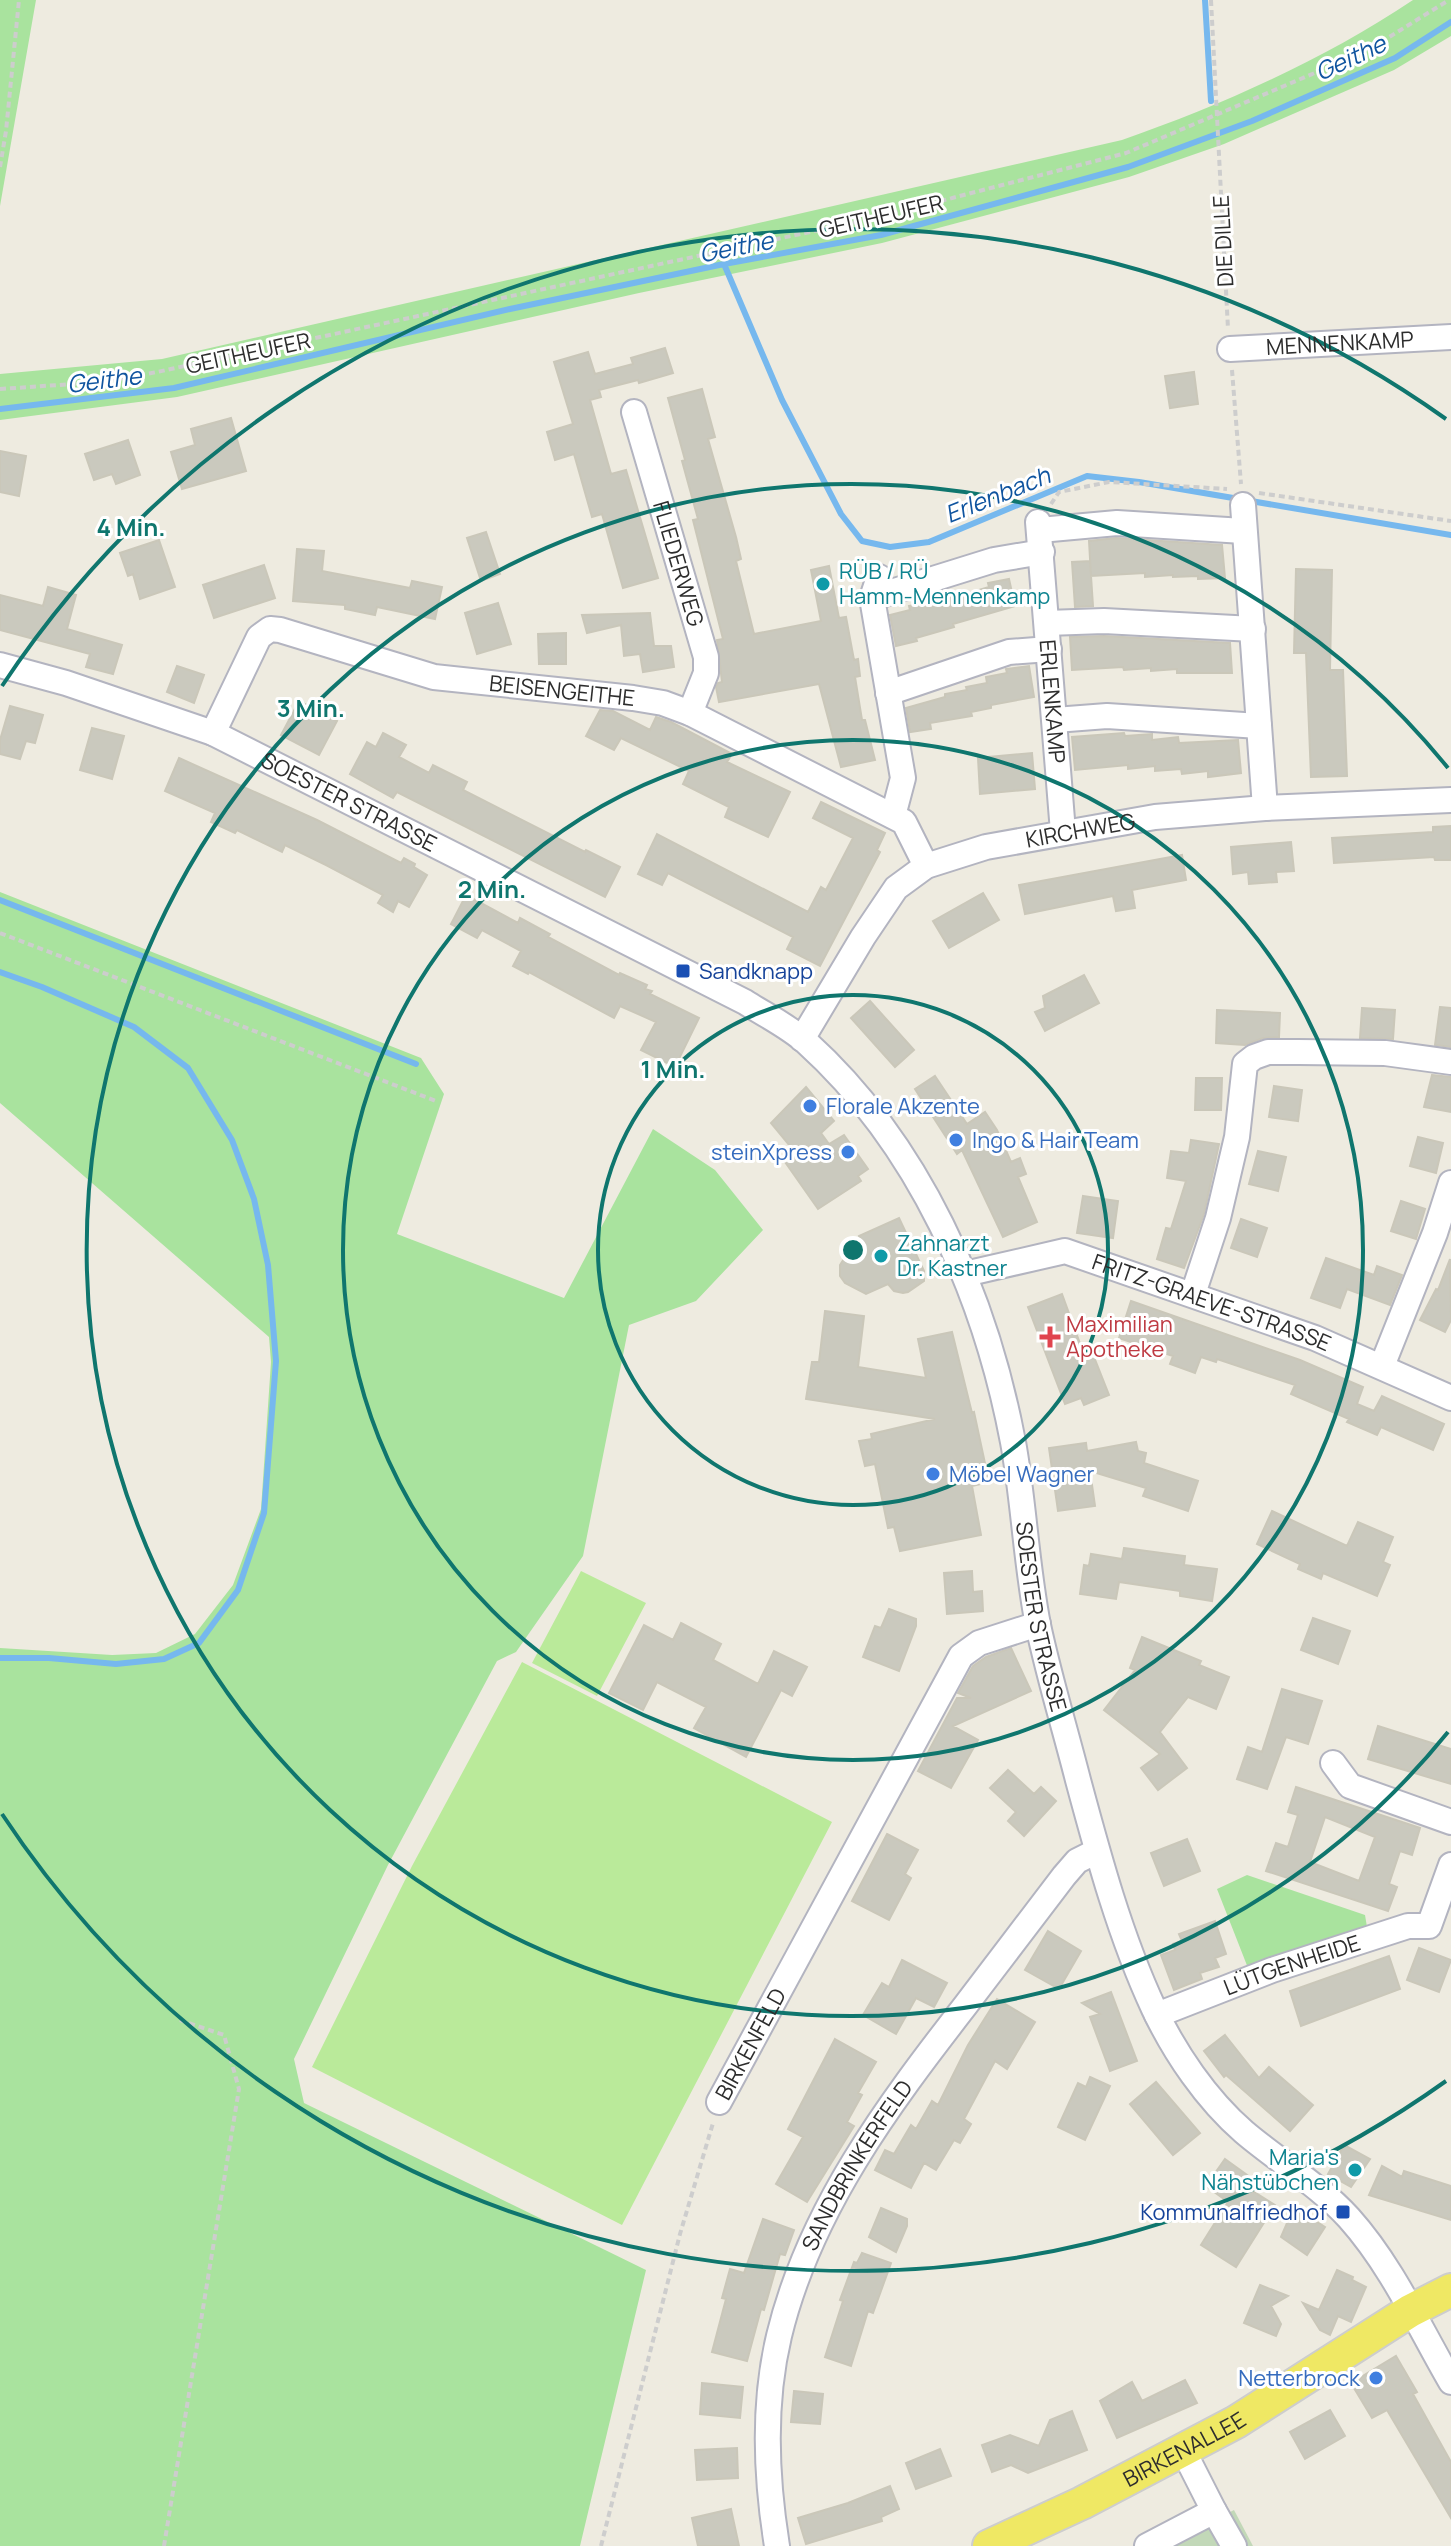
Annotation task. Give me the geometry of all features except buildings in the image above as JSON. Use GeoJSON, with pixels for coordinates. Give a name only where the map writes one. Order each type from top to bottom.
{"type":"FeatureCollection","features":[{"type":"Feature","properties":{"kind":"main road"},"geometry":{"type":"LineString","coordinates":[[1410,2311],[1451,2290]]}},
{"type":"Feature","properties":{"kind":"main road","name":"BIRKENALLEE"},"geometry":{"type":"LineString","coordinates":[[989,2546],[1082,2503],[1236,2422],[1410,2311]]}},
{"type":"Feature","properties":{"kind":"street","name":"MENNENKAMP"},"geometry":{"type":"LineString","coordinates":[[1230,349],[1451,337]]}},
{"type":"Feature","properties":{"kind":"street","name":"FLIEDERWEG"},"geometry":{"type":"LineString","coordinates":[[634,412],[706,657],[706,673],[690,713]]}},
{"type":"Feature","properties":{"kind":"street"},"geometry":{"type":"LineString","coordinates":[[1242,492],[1265,808]]}},
{"type":"Feature","properties":{"kind":"street"},"geometry":{"type":"LineString","coordinates":[[893,816],[903,778],[888,693],[875,588],[994,560],[1040,534],[1117,523],[1243,531]]}},
{"type":"Feature","properties":{"kind":"street","name":"ERLENKAMP"},"geometry":{"type":"LineString","coordinates":[[1040,534],[1063,832]]}},
{"type":"Feature","properties":{"kind":"street"},"geometry":{"type":"LineString","coordinates":[[1047,623],[1104,621],[1253,629]]}},
{"type":"Feature","properties":{"kind":"street","name":"BEISENGEITHE"},"geometry":{"type":"LineString","coordinates":[[213,733],[259,637],[270,629],[280,630],[434,677],[663,703],[690,713],[904,822],[926,866]]}},
{"type":"Feature","properties":{"kind":"street"},"geometry":{"type":"LineString","coordinates":[[888,693],[1009,652],[1049,649]]}},
{"type":"Feature","properties":{"kind":"street","name":"SOESTER STRASSE"},"geometry":{"type":"LineString","coordinates":[[0,665],[66,683],[213,733],[745,1002],[802,1039],[839,1075],[889,1138],[922,1187],[965,1274],[996,1367],[1008,1416],[1038,1624],[1097,1851],[1124,1936],[1157,2015],[1202,2086],[1241,2130],[1306,2180],[1351,2220],[1381,2258],[1451,2382]]}},
{"type":"Feature","properties":{"kind":"street"},"geometry":{"type":"LineString","coordinates":[[1055,720],[1107,716],[1259,726]]}},
{"type":"Feature","properties":{"kind":"street","name":"KIRCHWEG"},"geometry":{"type":"LineString","coordinates":[[802,1039],[896,888],[926,866],[986,847],[1155,817],[1265,808],[1451,800]]}},
{"type":"Feature","properties":{"kind":"street"},"geometry":{"type":"LineString","coordinates":[[1193,1294],[1218,1218],[1234,1150],[1245,1064],[1268,1052],[1385,1053],[1451,1062]]}},
{"type":"Feature","properties":{"kind":"street"},"geometry":{"type":"LineString","coordinates":[[1382,1366],[1435,1233],[1451,1183]]}},
{"type":"Feature","properties":{"kind":"street","name":"FRITZ-GRAEVE-STRASSE"},"geometry":{"type":"LineString","coordinates":[[965,1274],[1065,1251],[1315,1338],[1451,1398]]}},
{"type":"Feature","properties":{"kind":"street","name":"BIRKENFELD"},"geometry":{"type":"LineString","coordinates":[[719,2102],[961,1656],[979,1643],[1038,1624]]}},
{"type":"Feature","properties":{"kind":"street"},"geometry":{"type":"LineString","coordinates":[[1333,1763],[1350,1786],[1451,1822]]}},
{"type":"Feature","properties":{"kind":"street","name":"SANDBRINKERFELD"},"geometry":{"type":"LineString","coordinates":[[777,2546],[768,2455],[772,2372],[789,2302],[817,2232],[866,2142],[902,2087],[1064,1876],[1077,1861],[1097,1851]]}},
{"type":"Feature","properties":{"kind":"street","name":"LÜTGENHEIDE"},"geometry":{"type":"LineString","coordinates":[[1157,2015],[1272,1970],[1408,1926],[1440,1930],[1451,1865]]}},
{"type":"Feature","properties":{"kind":"street"},"geometry":{"type":"LineString","coordinates":[[1183,2450],[1234,2546]]}},
{"type":"Feature","properties":{"kind":"street"},"geometry":{"type":"LineString","coordinates":[[1147,2546],[1214,2511]]}},
{"type":"Feature","properties":{"kind":"path"},"geometry":{"type":"LineString","coordinates":[[0,167],[19,0]]}},
{"type":"Feature","properties":{"kind":"path","name":"DIE DILLE"},"geometry":{"type":"LineString","coordinates":[[1211,0],[1230,349],[1242,492]]}},
{"type":"Feature","properties":{"kind":"path","name":"GEITHEUFER"},"geometry":{"type":"LineString","coordinates":[[0,389],[102,382],[157,372],[875,218],[1126,153],[1343,61],[1449,0]]}},
{"type":"Feature","properties":{"kind":"path"},"geometry":{"type":"LineString","coordinates":[[1040,534],[1059,492],[1109,482],[1242,492],[1451,521]]}},
{"type":"Feature","properties":{"kind":"path"},"geometry":{"type":"LineString","coordinates":[[0,933],[436,1101]]}},
{"type":"Feature","properties":{"kind":"path"},"geometry":{"type":"LineString","coordinates":[[164,2546],[239,2089],[224,2035],[180,2020]]}},
{"type":"Feature","properties":{"kind":"path","name":"BIRKENFELD"},"geometry":{"type":"LineString","coordinates":[[601,2546],[680,2234],[719,2102]]}},
{"type":"Feature","properties":{"kind":"green space"},"geometry":{"type":"Polygon","coordinates":[[[0,0],[36,0],[0,206],[0,0]]]}},
{"type":"Feature","properties":{"kind":"green space"},"geometry":{"type":"Polygon","coordinates":[[[1413,0],[1451,0],[1451,36],[1394,70],[1224,144],[1129,177],[882,243],[639,293],[177,397],[0,420],[0,374],[162,359],[1122,140],[1272,79],[1344,42],[1413,0]]]}},
{"type":"Feature","properties":{"kind":"green space"},"geometry":{"type":"Polygon","coordinates":[[[0,892],[421,1058],[444,1094],[397,1234],[564,1298],[653,1129],[715,1170],[763,1230],[696,1301],[629,1325],[583,1556],[516,1652],[497,1661],[388,1865],[294,2059],[304,2103],[646,2270],[580,2546],[0,2546],[0,1648],[112,1655],[156,1653],[195,1634],[233,1585],[261,1509],[271,1362],[269,1337],[0,1103],[0,892]]]}},
{"type":"Feature","properties":{"kind":"green space"},"geometry":{"type":"Polygon","coordinates":[[[581,1571],[646,1603],[597,1696],[532,1663],[581,1571]]]}},
{"type":"Feature","properties":{"kind":"green space"},"geometry":{"type":"Polygon","coordinates":[[[522,1662],[832,1822],[622,2225],[312,2067],[412,1866],[522,1662]]]}},
{"type":"Feature","properties":{"kind":"green space"},"geometry":{"type":"Polygon","coordinates":[[[1247,1875],[1365,1915],[1367,1927],[1248,1968],[1217,1889],[1247,1875]]]}},
{"type":"Feature","properties":{"kind":"green space"},"geometry":{"type":"Polygon","coordinates":[[[1234,2510],[1253,2546],[1165,2546],[1234,2510]]]}},
{"type":"Feature","properties":{"kind":"waterway"},"geometry":{"type":"LineString","coordinates":[[1205,0],[1211,101]]}},
{"type":"Feature","properties":{"kind":"waterway","name":"Geithe"},"geometry":{"type":"LineString","coordinates":[[0,409],[174,388],[510,309],[881,235],[1128,167],[1252,121],[1395,58],[1451,22]]}},
{"type":"Feature","properties":{"kind":"waterway","name":"Erlenbach"},"geometry":{"type":"LineString","coordinates":[[724,264],[782,400],[841,514],[862,541],[890,547],[929,542],[1087,476],[1451,535]]}},
{"type":"Feature","properties":{"kind":"waterway"},"geometry":{"type":"LineString","coordinates":[[0,900],[416,1064]]}},
{"type":"Feature","properties":{"kind":"waterway"},"geometry":{"type":"LineString","coordinates":[[0,972],[134,1027],[188,1068],[232,1140],[254,1199],[268,1265],[276,1361],[264,1513],[238,1590],[199,1643],[164,1659],[116,1664],[49,1658],[0,1658]]}},
{"type":"Feature","properties":{"kind":"place","name":"RÜB / RÜ Hamm-Mennenkamp"},"geometry":{"type":"Point","coordinates":[823,584]}},
{"type":"Feature","properties":{"kind":"place","name":"Sandknapp"},"geometry":{"type":"Point","coordinates":[683,971]}},
{"type":"Feature","properties":{"kind":"place","name":"Florale Akzente"},"geometry":{"type":"Point","coordinates":[810,1106]}},
{"type":"Feature","properties":{"kind":"place","name":"Ingo & Hair Team"},"geometry":{"type":"Point","coordinates":[956,1140]}},
{"type":"Feature","properties":{"kind":"place","name":"steinXpress"},"geometry":{"type":"Point","coordinates":[848,1152]}},
{"type":"Feature","properties":{"kind":"place","name":"Zahnarzt Dr. Kastner"},"geometry":{"type":"Point","coordinates":[881,1256]}},
{"type":"Feature","properties":{"kind":"place","name":"Maximilian Apotheke"},"geometry":{"type":"Point","coordinates":[1050,1337]}},
{"type":"Feature","properties":{"kind":"place","name":"Möbel Wagner"},"geometry":{"type":"Point","coordinates":[933,1474]}},
{"type":"Feature","properties":{"kind":"place","name":"Maria's Nähstübchen"},"geometry":{"type":"Point","coordinates":[1355,2170]}},
{"type":"Feature","properties":{"kind":"place","name":"Kommunalfriedhof"},"geometry":{"type":"Point","coordinates":[1343,2212]}},
{"type":"Feature","properties":{"kind":"place","name":"Netterbrock"},"geometry":{"type":"Point","coordinates":[1376,2378]}}]}
